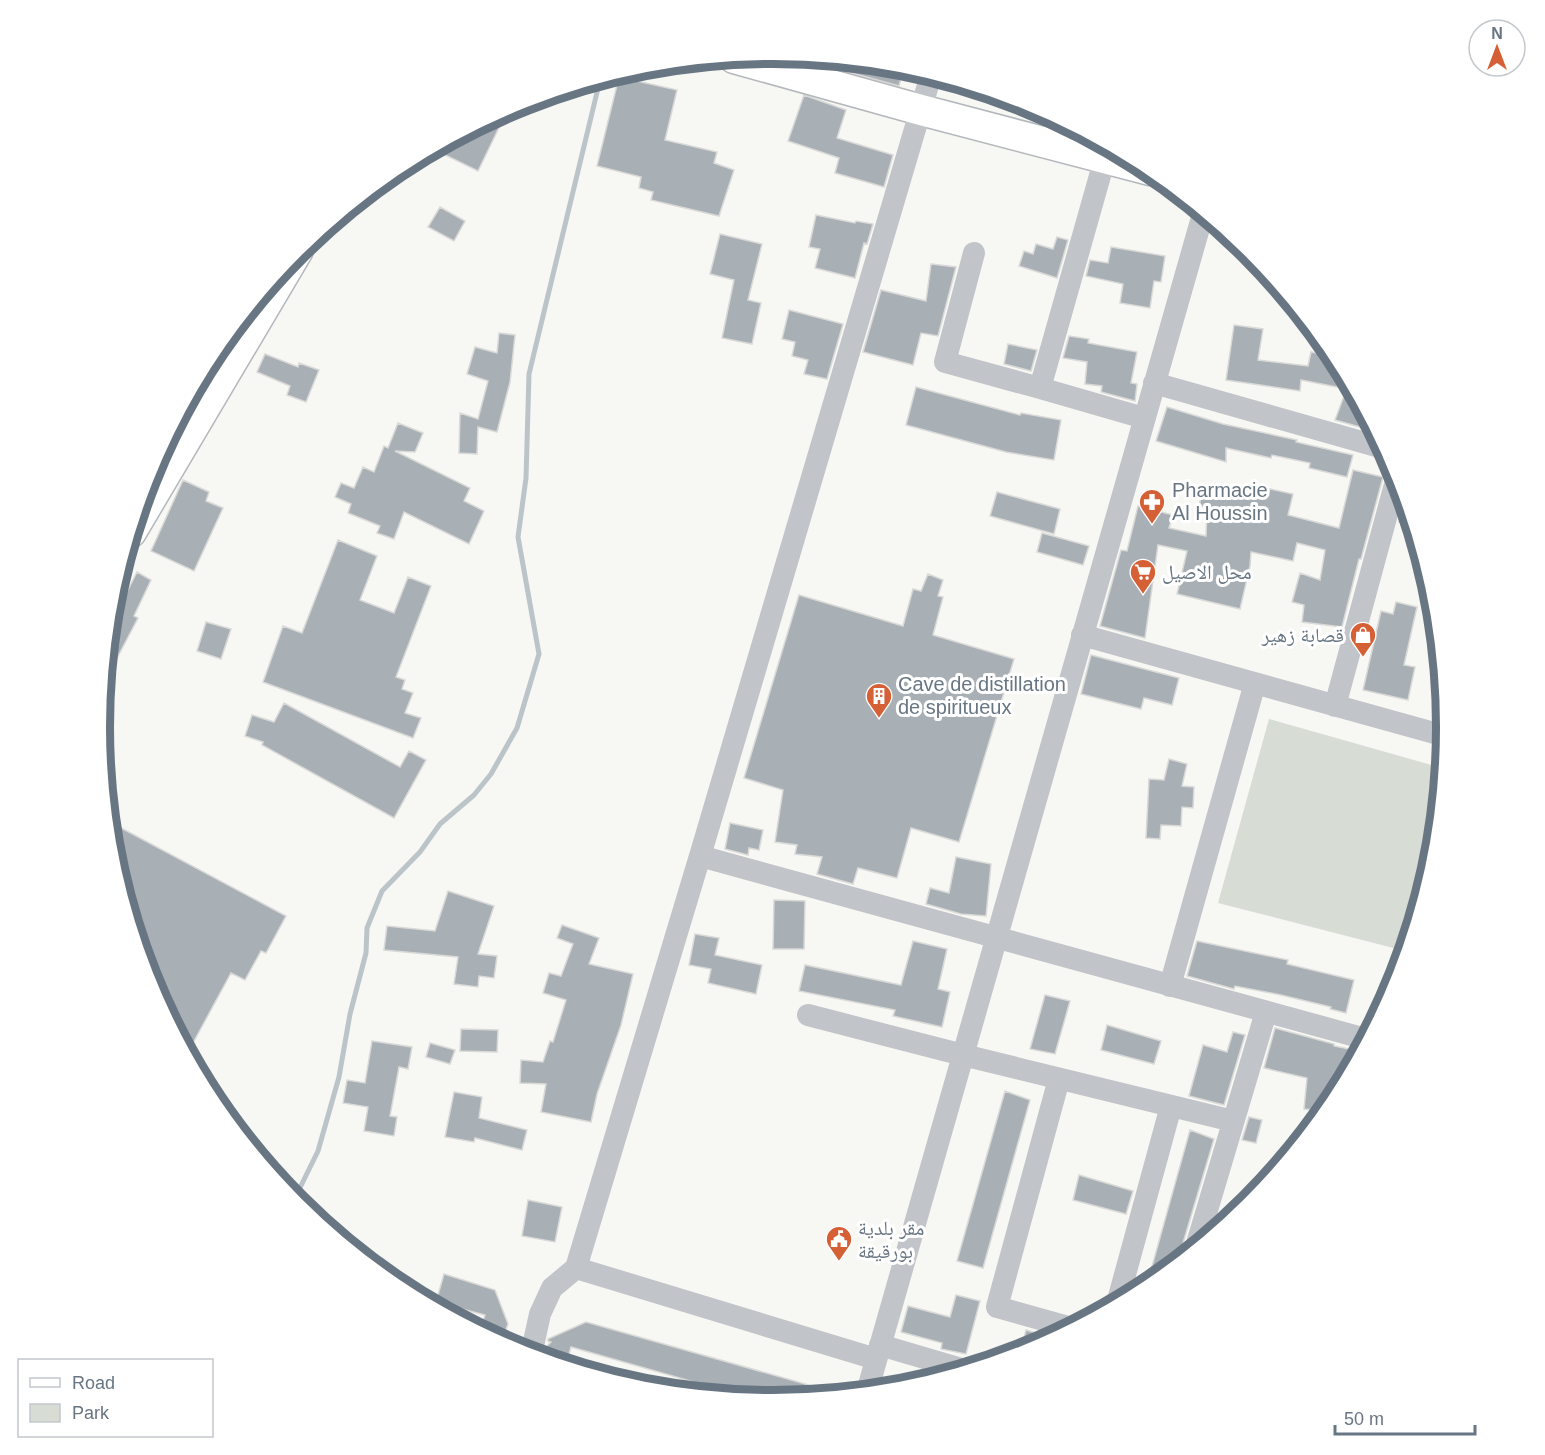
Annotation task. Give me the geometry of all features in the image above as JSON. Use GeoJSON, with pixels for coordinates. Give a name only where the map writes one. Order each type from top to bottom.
{"type":"FeatureCollection","features":[{"type":"Feature","properties":{"kind":"main road"},"geometry":{"type":"LineString","coordinates":[[758,65],[1118,162]]}},
{"type":"Feature","properties":{"kind":"main road"},"geometry":{"type":"LineString","coordinates":[[151,499],[275,289]]}},
{"type":"Feature","properties":{"kind":"street"},"geometry":{"type":"LineString","coordinates":[[533,1345],[540,1314],[552,1288],[576,1268],[929,83]]}},
{"type":"Feature","properties":{"kind":"street"},"geometry":{"type":"LineString","coordinates":[[1040,388],[1104,158]]}},
{"type":"Feature","properties":{"kind":"street"},"geometry":{"type":"LineString","coordinates":[[869,1383],[1201,222]]}},
{"type":"Feature","properties":{"kind":"street"},"geometry":{"type":"LineString","coordinates":[[974,253],[945,362],[1144,418]]}},
{"type":"Feature","properties":{"kind":"street"},"geometry":{"type":"LineString","coordinates":[[1154,383],[1372,445]]}},
{"type":"Feature","properties":{"kind":"street"},"geometry":{"type":"LineString","coordinates":[[1335,706],[1392,494]]}},
{"type":"Feature","properties":{"kind":"street"},"geometry":{"type":"LineString","coordinates":[[1082,635],[1436,733]]}},
{"type":"Feature","properties":{"kind":"street"},"geometry":{"type":"LineString","coordinates":[[1170,986],[1255,683]]}},
{"type":"Feature","properties":{"kind":"street"},"geometry":{"type":"LineString","coordinates":[[700,856],[1359,1037]]}},
{"type":"Feature","properties":{"kind":"street"},"geometry":{"type":"LineString","coordinates":[[1200,1234],[1266,1012]]}},
{"type":"Feature","properties":{"kind":"street"},"geometry":{"type":"LineString","coordinates":[[808,1015],[1233,1121]]}},
{"type":"Feature","properties":{"kind":"street"},"geometry":{"type":"LineString","coordinates":[[1059,1079],[998,1307],[1060,1325]]}},
{"type":"Feature","properties":{"kind":"street"},"geometry":{"type":"LineString","coordinates":[[1120,1292],[1171,1106]]}},
{"type":"Feature","properties":{"kind":"street"},"geometry":{"type":"LineString","coordinates":[[576,1268],[878,1352],[949,1367]]}},
{"type":"Feature","properties":{"kind":"green space"},"geometry":{"type":"Polygon","coordinates":[[[1269,719],[1434,766],[1423,857],[1397,949],[1218,903],[1269,719]]]}},
{"type":"Feature","properties":{"kind":"building"},"geometry":{"type":"Polygon","coordinates":[[[834,68],[859,70],[901,77],[899,86],[834,68]]]}},
{"type":"Feature","properties":{"kind":"building"},"geometry":{"type":"Polygon","coordinates":[[[631,80],[677,90],[665,140],[717,152],[714,163],[734,170],[719,216],[651,200],[653,192],[639,188],[641,177],[597,166],[617,83],[631,80]]]}},
{"type":"Feature","properties":{"kind":"building"},"geometry":{"type":"Polygon","coordinates":[[[804,95],[846,110],[837,138],[893,155],[884,187],[835,173],[839,158],[788,141],[804,95]]]}},
{"type":"Feature","properties":{"kind":"building"},"geometry":{"type":"Polygon","coordinates":[[[501,123],[478,171],[441,153],[501,123]]]}},
{"type":"Feature","properties":{"kind":"building"},"geometry":{"type":"Polygon","coordinates":[[[440,207],[465,221],[454,241],[428,227],[440,207]]]}},
{"type":"Feature","properties":{"kind":"building"},"geometry":{"type":"Polygon","coordinates":[[[816,215],[855,223],[856,221],[873,224],[867,244],[864,243],[855,278],[815,268],[820,249],[809,247],[816,215]]]}},
{"type":"Feature","properties":{"kind":"building"},"geometry":{"type":"Polygon","coordinates":[[[720,234],[762,244],[748,300],[761,303],[752,344],[722,338],[734,280],[710,274],[720,234]]]}},
{"type":"Feature","properties":{"kind":"building"},"geometry":{"type":"Polygon","coordinates":[[[1057,237],[1068,240],[1057,278],[1019,266],[1024,251],[1033,254],[1036,244],[1053,249],[1057,237]]]}},
{"type":"Feature","properties":{"kind":"building"},"geometry":{"type":"Polygon","coordinates":[[[1111,247],[1165,256],[1161,282],[1154,281],[1150,308],[1120,303],[1123,284],[1086,276],[1090,260],[1108,263],[1111,247]]]}},
{"type":"Feature","properties":{"kind":"building"},"geometry":{"type":"Polygon","coordinates":[[[931,264],[956,267],[938,336],[921,333],[913,365],[863,352],[881,290],[926,301],[931,264]]]}},
{"type":"Feature","properties":{"kind":"building"},"geometry":{"type":"Polygon","coordinates":[[[789,310],[843,324],[827,379],[804,374],[808,360],[792,356],[795,342],[782,339],[789,310]]]}},
{"type":"Feature","properties":{"kind":"building"},"geometry":{"type":"Polygon","coordinates":[[[1234,325],[1263,329],[1258,360],[1308,366],[1311,352],[1320,354],[1342,388],[1301,380],[1300,391],[1226,380],[1234,325]]]}},
{"type":"Feature","properties":{"kind":"building"},"geometry":{"type":"Polygon","coordinates":[[[499,333],[515,335],[510,382],[497,432],[478,427],[477,454],[459,453],[460,413],[478,419],[488,381],[467,374],[475,347],[497,353],[499,333]]]}},
{"type":"Feature","properties":{"kind":"building"},"geometry":{"type":"Polygon","coordinates":[[[1069,336],[1089,339],[1088,343],[1137,352],[1131,383],[1137,384],[1135,401],[1101,392],[1102,386],[1085,384],[1087,362],[1063,358],[1069,336]]]}},
{"type":"Feature","properties":{"kind":"building"},"geometry":{"type":"Polygon","coordinates":[[[1008,344],[1037,350],[1031,371],[1004,364],[1008,344]]]}},
{"type":"Feature","properties":{"kind":"building"},"geometry":{"type":"Polygon","coordinates":[[[265,354],[298,367],[299,363],[319,370],[306,402],[287,395],[290,386],[257,372],[265,354]]]}},
{"type":"Feature","properties":{"kind":"building"},"geometry":{"type":"Polygon","coordinates":[[[916,387],[1020,415],[1021,413],[1061,420],[1054,460],[1006,452],[906,425],[916,387]]]}},
{"type":"Feature","properties":{"kind":"building"},"geometry":{"type":"Polygon","coordinates":[[[1344,396],[1348,398],[1364,428],[1335,420],[1344,396]]]}},
{"type":"Feature","properties":{"kind":"building"},"geometry":{"type":"Polygon","coordinates":[[[1167,407],[1223,424],[1353,455],[1347,477],[1309,468],[1310,463],[1272,455],[1271,458],[1226,448],[1226,462],[1156,441],[1167,407]]]}},
{"type":"Feature","properties":{"kind":"building"},"geometry":{"type":"Polygon","coordinates":[[[398,423],[423,433],[415,452],[395,451],[470,488],[464,501],[484,511],[469,544],[404,512],[394,539],[377,533],[380,526],[348,513],[351,504],[335,497],[341,483],[354,488],[363,467],[374,472],[384,446],[388,448],[398,423]]]}},
{"type":"Feature","properties":{"kind":"building"},"geometry":{"type":"Polygon","coordinates":[[[1353,470],[1383,477],[1342,627],[1302,622],[1304,605],[1292,602],[1300,573],[1320,580],[1325,550],[1297,543],[1293,561],[1251,552],[1240,609],[1177,594],[1187,551],[1158,545],[1145,638],[1100,626],[1121,550],[1127,551],[1138,506],[1173,515],[1169,528],[1206,536],[1207,507],[1199,506],[1203,488],[1250,499],[1252,485],[1293,494],[1288,515],[1339,528],[1353,470]]]}},
{"type":"Feature","properties":{"kind":"building"},"geometry":{"type":"Polygon","coordinates":[[[183,480],[209,492],[206,501],[223,508],[194,571],[151,551],[183,480]]]}},
{"type":"Feature","properties":{"kind":"building"},"geometry":{"type":"Polygon","coordinates":[[[997,492],[1060,509],[1054,534],[990,516],[997,492]]]}},
{"type":"Feature","properties":{"kind":"building"},"geometry":{"type":"Polygon","coordinates":[[[1042,533],[1089,546],[1083,565],[1037,552],[1042,533]]]}},
{"type":"Feature","properties":{"kind":"building"},"geometry":{"type":"Polygon","coordinates":[[[338,540],[377,556],[360,600],[394,613],[408,577],[431,586],[396,677],[405,680],[402,689],[413,693],[405,713],[421,718],[413,738],[263,682],[283,626],[302,633],[338,540]]]}},
{"type":"Feature","properties":{"kind":"building"},"geometry":{"type":"Polygon","coordinates":[[[137,572],[151,580],[134,616],[138,618],[117,658],[114,656],[121,604],[137,572]]]}},
{"type":"Feature","properties":{"kind":"building","name":"Cave de distillation de spiritueux"},"geometry":{"type":"Polygon","coordinates":[[[928,574],[943,580],[938,596],[943,597],[933,635],[1014,659],[959,842],[911,828],[897,878],[858,868],[853,884],[817,874],[822,857],[795,854],[797,845],[775,842],[783,790],[744,778],[799,595],[903,626],[913,589],[921,591],[928,574]]]}},
{"type":"Feature","properties":{"kind":"building"},"geometry":{"type":"Polygon","coordinates":[[[1396,602],[1417,607],[1404,665],[1415,667],[1408,700],[1363,690],[1381,611],[1393,614],[1396,602]]]}},
{"type":"Feature","properties":{"kind":"building"},"geometry":{"type":"Polygon","coordinates":[[[206,622],[231,629],[221,659],[197,651],[206,622]]]}},
{"type":"Feature","properties":{"kind":"building"},"geometry":{"type":"Polygon","coordinates":[[[1091,655],[1179,678],[1172,705],[1144,698],[1141,709],[1081,694],[1091,655]]]}},
{"type":"Feature","properties":{"kind":"building"},"geometry":{"type":"Polygon","coordinates":[[[284,703],[400,767],[409,751],[426,760],[394,818],[262,745],[263,742],[245,736],[252,715],[274,722],[284,703]]]}},
{"type":"Feature","properties":{"kind":"building"},"geometry":{"type":"Polygon","coordinates":[[[1169,759],[1187,764],[1182,786],[1194,787],[1193,808],[1182,807],[1181,826],[1161,825],[1160,839],[1146,838],[1149,779],[1164,780],[1169,759]]]}},
{"type":"Feature","properties":{"kind":"building"},"geometry":{"type":"Polygon","coordinates":[[[730,823],[763,830],[759,850],[749,848],[748,855],[725,849],[730,823]]]}},
{"type":"Feature","properties":{"kind":"building"},"geometry":{"type":"Polygon","coordinates":[[[117,826],[286,916],[266,953],[261,951],[245,980],[231,973],[191,1046],[160,981],[145,941],[132,899],[117,826]]]}},
{"type":"Feature","properties":{"kind":"building"},"geometry":{"type":"Polygon","coordinates":[[[956,857],[991,864],[986,916],[961,914],[926,904],[930,888],[949,893],[956,857]]]}},
{"type":"Feature","properties":{"kind":"building"},"geometry":{"type":"Polygon","coordinates":[[[448,891],[494,906],[478,954],[497,956],[494,978],[479,976],[478,987],[454,984],[458,957],[384,950],[387,926],[435,931],[448,891]]]}},
{"type":"Feature","properties":{"kind":"building"},"geometry":{"type":"Polygon","coordinates":[[[774,900],[805,901],[804,949],[773,949],[774,900]]]}},
{"type":"Feature","properties":{"kind":"building"},"geometry":{"type":"Polygon","coordinates":[[[562,925],[599,938],[589,964],[633,974],[621,1025],[597,1094],[591,1122],[541,1112],[546,1084],[520,1083],[521,1060],[543,1062],[550,1041],[553,1042],[566,1000],[543,993],[549,973],[561,976],[573,944],[557,938],[562,925]]]}},
{"type":"Feature","properties":{"kind":"building"},"geometry":{"type":"Polygon","coordinates":[[[695,934],[719,938],[715,955],[762,965],[756,994],[708,983],[711,969],[689,965],[695,934]]]}},
{"type":"Feature","properties":{"kind":"building"},"geometry":{"type":"Polygon","coordinates":[[[913,941],[947,949],[938,989],[950,992],[942,1027],[893,1016],[895,1010],[799,991],[805,965],[901,985],[913,941]]]}},
{"type":"Feature","properties":{"kind":"building"},"geometry":{"type":"Polygon","coordinates":[[[1197,941],[1288,960],[1287,964],[1354,980],[1346,1013],[1281,995],[1235,986],[1234,989],[1187,976],[1197,941]]]}},
{"type":"Feature","properties":{"kind":"building"},"geometry":{"type":"Polygon","coordinates":[[[1045,995],[1070,1001],[1055,1054],[1030,1049],[1045,995]]]}},
{"type":"Feature","properties":{"kind":"building"},"geometry":{"type":"Polygon","coordinates":[[[1107,1025],[1161,1041],[1154,1064],[1101,1050],[1107,1025]]]}},
{"type":"Feature","properties":{"kind":"building"},"geometry":{"type":"Polygon","coordinates":[[[1275,1028],[1352,1050],[1314,1110],[1304,1109],[1307,1078],[1264,1068],[1275,1028]]]}},
{"type":"Feature","properties":{"kind":"building"},"geometry":{"type":"Polygon","coordinates":[[[461,1029],[498,1030],[497,1052],[460,1051],[461,1029]]]}},
{"type":"Feature","properties":{"kind":"building"},"geometry":{"type":"Polygon","coordinates":[[[1233,1032],[1245,1035],[1224,1105],[1189,1096],[1203,1045],[1227,1052],[1233,1032]]]}},
{"type":"Feature","properties":{"kind":"building"},"geometry":{"type":"Polygon","coordinates":[[[372,1041],[412,1047],[408,1069],[399,1067],[390,1116],[397,1117],[394,1136],[364,1131],[368,1107],[343,1103],[347,1080],[365,1083],[372,1041]]]}},
{"type":"Feature","properties":{"kind":"building"},"geometry":{"type":"Polygon","coordinates":[[[430,1043],[455,1050],[450,1064],[426,1057],[430,1043]]]}},
{"type":"Feature","properties":{"kind":"building"},"geometry":{"type":"Polygon","coordinates":[[[1005,1091],[1030,1100],[983,1268],[957,1261],[1005,1091]]]}},
{"type":"Feature","properties":{"kind":"building"},"geometry":{"type":"Polygon","coordinates":[[[454,1092],[482,1097],[479,1118],[527,1130],[522,1150],[475,1138],[474,1142],[445,1137],[454,1092]]]}},
{"type":"Feature","properties":{"kind":"building"},"geometry":{"type":"Polygon","coordinates":[[[1249,1117],[1262,1120],[1256,1143],[1242,1140],[1249,1117]]]}},
{"type":"Feature","properties":{"kind":"building"},"geometry":{"type":"Polygon","coordinates":[[[1190,1130],[1214,1139],[1183,1248],[1150,1272],[1190,1130]]]}},
{"type":"Feature","properties":{"kind":"building"},"geometry":{"type":"Polygon","coordinates":[[[1079,1175],[1133,1191],[1126,1214],[1073,1200],[1079,1175]]]}},
{"type":"Feature","properties":{"kind":"building"},"geometry":{"type":"Polygon","coordinates":[[[528,1200],[562,1207],[555,1242],[522,1236],[528,1200]]]}},
{"type":"Feature","properties":{"kind":"building"},"geometry":{"type":"Polygon","coordinates":[[[444,1274],[495,1290],[508,1324],[505,1333],[482,1324],[485,1315],[446,1305],[437,1299],[444,1274]]]}},
{"type":"Feature","properties":{"kind":"building"},"geometry":{"type":"Polygon","coordinates":[[[956,1295],[980,1301],[966,1354],[941,1349],[942,1343],[901,1332],[908,1306],[950,1317],[956,1295]]]}},
{"type":"Feature","properties":{"kind":"building"},"geometry":{"type":"Polygon","coordinates":[[[586,1322],[821,1389],[772,1390],[698,1386],[694,1385],[694,1382],[571,1347],[568,1358],[559,1355],[546,1350],[551,1342],[548,1339],[586,1322]]]}},
{"type":"Feature","properties":{"kind":"building"},"geometry":{"type":"Polygon","coordinates":[[[1026,1330],[1039,1334],[1026,1340],[1023,1341],[1026,1330]]]}},
{"type":"Feature","properties":{"kind":"waterway"},"geometry":{"type":"LineString","coordinates":[[299,1190],[318,1151],[339,1077],[350,1014],[366,953],[367,928],[382,891],[420,852],[440,824],[474,795],[491,774],[517,728],[539,654],[518,537],[526,478],[529,374],[598,88]]}},
{"type":"Feature","properties":{"kind":"place","name":"Pharmacie Al Houssin"},"geometry":{"type":"Point","coordinates":[1152,525]}},
{"type":"Feature","properties":{"kind":"place","name":"محل الاصيل"},"geometry":{"type":"Point","coordinates":[1143,595]}},
{"type":"Feature","properties":{"kind":"place","name":"قصابة زهير"},"geometry":{"type":"Point","coordinates":[1363,658]}},
{"type":"Feature","properties":{"kind":"place","name":"Cave de distillation de spiritueux"},"geometry":{"type":"Point","coordinates":[879,719]}},
{"type":"Feature","properties":{"kind":"place","name":"مقر بلدية بورقيقة"},"geometry":{"type":"Point","coordinates":[839,1262]}}]}
